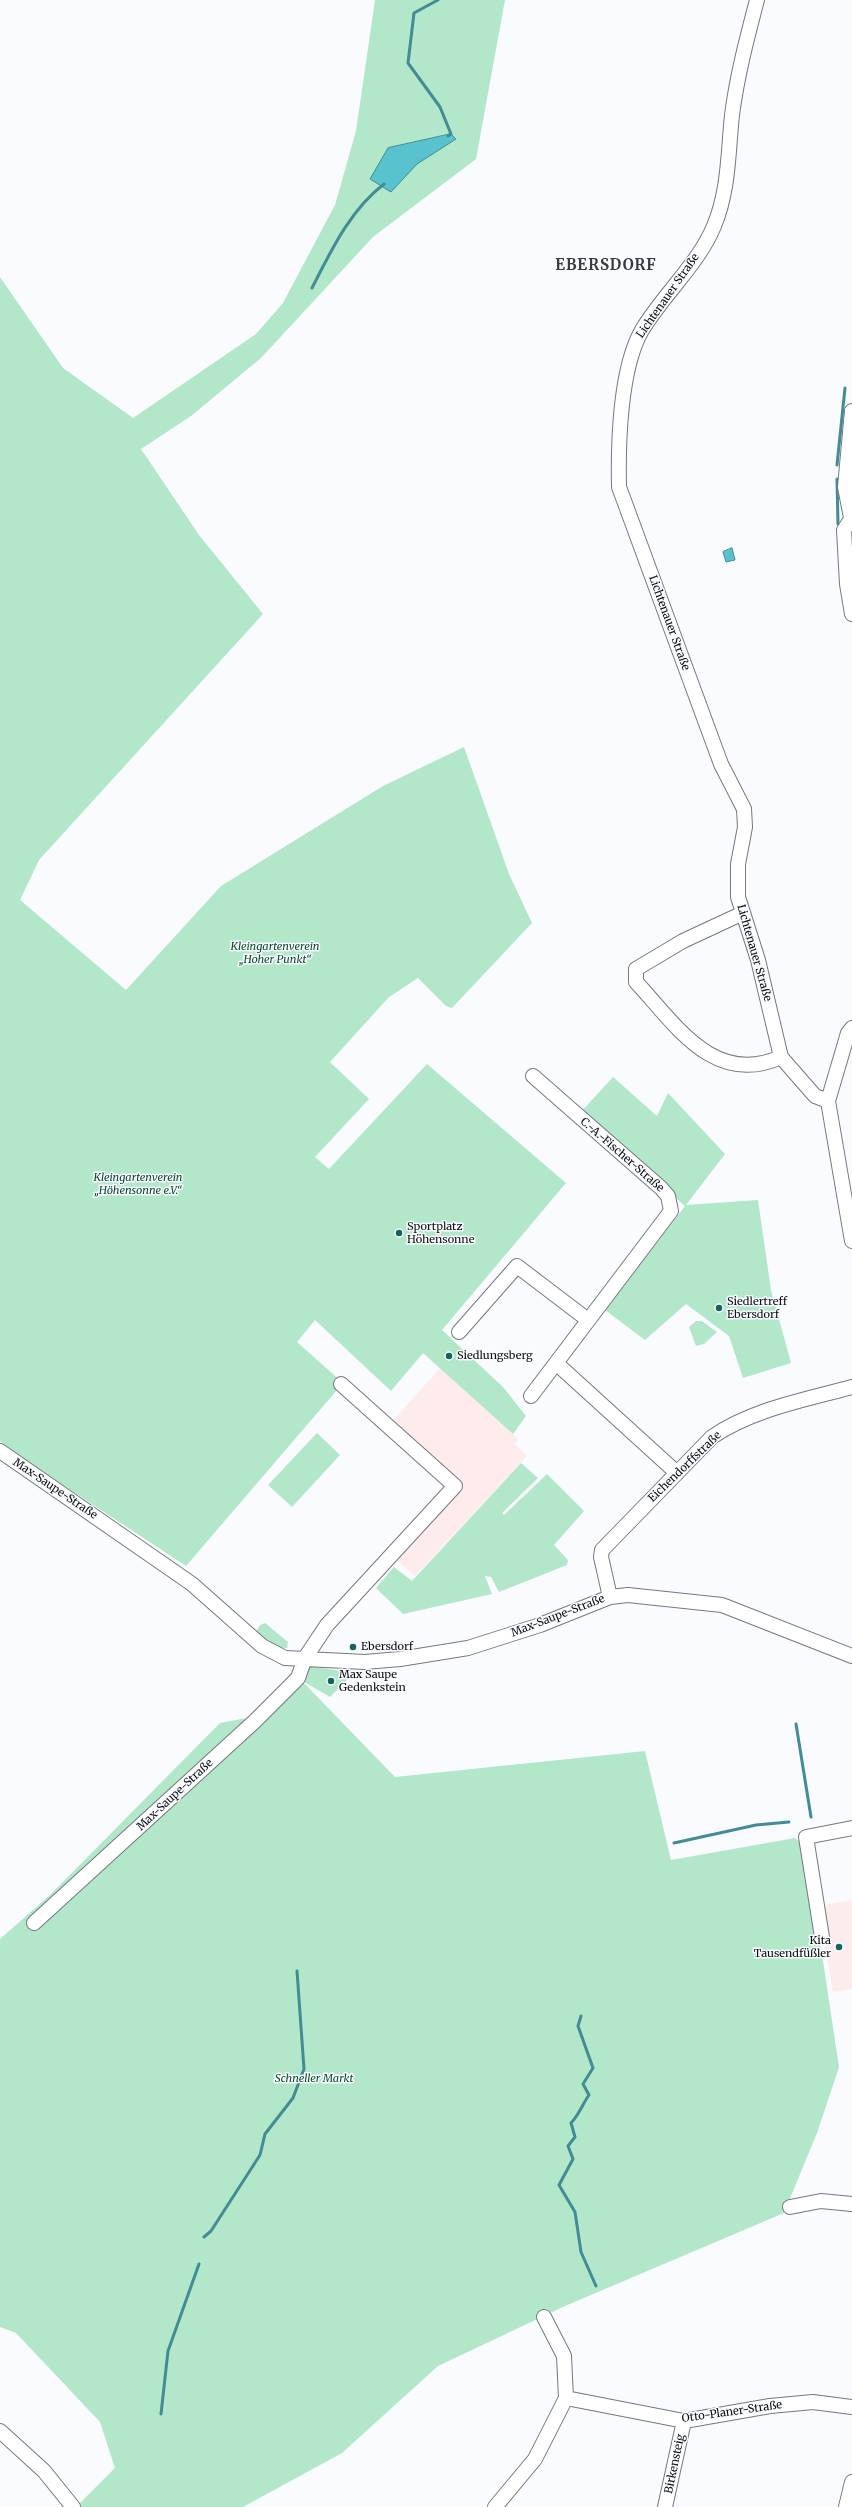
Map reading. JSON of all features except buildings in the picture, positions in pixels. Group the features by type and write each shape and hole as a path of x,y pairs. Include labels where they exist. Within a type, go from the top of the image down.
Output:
{"street":[{"name":"Lichtenauer Straße","path":"757,0 739,69 726,187 714,226 699,251 642,330 631,353 619,450 619,487 721,764 744,809 745,826 738,864 738,897 741,914 758,960 781,1056 815,1096 828,1101"},
{"path":"852,411 845,487 852,521 844,530 847,584 852,614"},
{"path":"741,914 683,941 636,969 636,982 692,1042 706,1054 723,1062 738,1064 766,1064 781,1056"},
{"path":"850,1031 828,1101 852,1241"},
{"name":"C.-A.-Fischer-Straße","path":"531,1396 671,1211 668,1196 532,1076"},
{"path":"459,1332 517,1266 588,1320"},
{"path":"556,1363 677,1473"},
{"name":"Max-Saupe-Straße","path":"34,1923 255,1721 298,1678 305,1658 327,1625 455,1486 341,1384"},
{"name":"Eichendorffstraße","path":"610,1597 600,1557 602,1550 712,1437 732,1423 760,1413 852,1387"},
{"name":"Max-Saupe-Straße","path":"0,1451 192,1584 262,1646 285,1658 365,1662 400,1659 468,1648 540,1625 610,1597 628,1595 722,1605 852,1656"},
{"path":"822,1937 806,1837 852,1828"},
{"path":"790,2207 821,2202 852,2204"},
{"path":"495,2507 535,2459 566,2398 564,2356 544,2317"},
{"name":"Otto-Planer-Straße","path":"566,2398 684,2421 770,2406 813,2402 852,2407"},
{"name":"Birkensteig","path":"666,2507 684,2421"},
{"path":"0,2431 44,2471 73,2507"},
{"path":"846,2507 852,2482"}],"shaded area":[{"path":"440,1368 518,1439 515,1444 527,1456 415,1576 396,1560 463,1486 391,1423"},
{"name":"Kita Tausendfüßler","path":"852,1900 852,1989 833,1992 818,1906"}],"green space":[{"path":"375,0 505,0 476,159 373,237 261,358 191,416 141,449 199,535 263,614 39,860 20,900 126,990 221,886 383,786 464,747 509,874 532,923 452,1008 446,1006 418,978 389,997 330,1062 369,1099 315,1157 329,1169 427,1064 566,1183 442,1330 503,1387 526,1416 513,1434 423,1353 391,1391 315,1320 297,1342 343,1383 186,1566 16,1454 0,1441 0,277 63,368 133,418 256,334 283,303 335,205 356,131"},
{"path":"613,1077 657,1116 668,1093 725,1154 686,1205 758,1200 771,1290 791,1363 743,1378 729,1336 686,1304 645,1340 605,1310 685,1206 580,1113"},
{"path":"696,1321 702,1321 717,1332 704,1344 696,1346 689,1327"},
{"path":"317,1433 340,1455 292,1507 268,1485"},
{"path":"521,1463 538,1478 502,1513 504,1515 547,1474 584,1511 554,1545 568,1560 567,1565 499,1592 491,1577 485,1576 492,1594 403,1614 376,1588 394,1567 412,1581"},
{"path":"265,1623 288,1642 287,1648 272,1647 256,1632 260,1625"},
{"name":"Schneller Markt","path":"309,1666 354,1673 330,1697 301,1680 395,1777 645,1751 671,1860 795,1838 800,1842 823,1961 839,2067 817,2133 784,2213 565,2306 438,2366 342,2453 243,2507 76,2507 115,2468 100,2422 16,2333 0,2327 0,1939 50,1895 220,1723 258,1716"}],"water":[{"path":"451,134 456,139 417,164 391,192 370,179 388,148"},
{"path":"732,548 735,560 726,562 723,552"}],"waterway":[{"path":"438,0 414,13 408,63 440,107 451,134 448,136"},
{"path":"312,288 342,232 361,206 384,184"},
{"path":"837,465 845,388"},
{"path":"837,479 838,524"},
{"path":"796,1724 811,1817"},
{"path":"674,1843 756,1825 789,1822"},
{"path":"204,2237 211,2231 260,2155 265,2134 293,2098 304,2069 297,1971"},
{"path":"581,2016 578,2026 593,2068 583,2084 589,2095 571,2123 575,2137 568,2146 573,2159 559,2185 575,2212 581,2252 596,2286"},
{"path":"161,2414 168,2351 199,2264"}],"place":[{"name":"Sportplatz Höhensonne","path":"399,1233"},
{"name":"Siedlertreff Ebersdorf","path":"719,1308"},
{"name":"Siedlungsberg","path":"449,1356"},
{"name":"Ebersdorf","path":"353,1647"},
{"name":"Max Saupe Gedenkstein","path":"331,1681"},
{"name":"Kita Tausendfüßler","path":"839,1947"}],"district":[{"name":"EBERSDORF","path":"606,266"}],"park label":[{"name":"Kleingartenverein „Hoher Punkt“","path":"275,953"},
{"name":"Kleingartenverein „Höhensonne e.V.“","path":"138,1184"}]}
